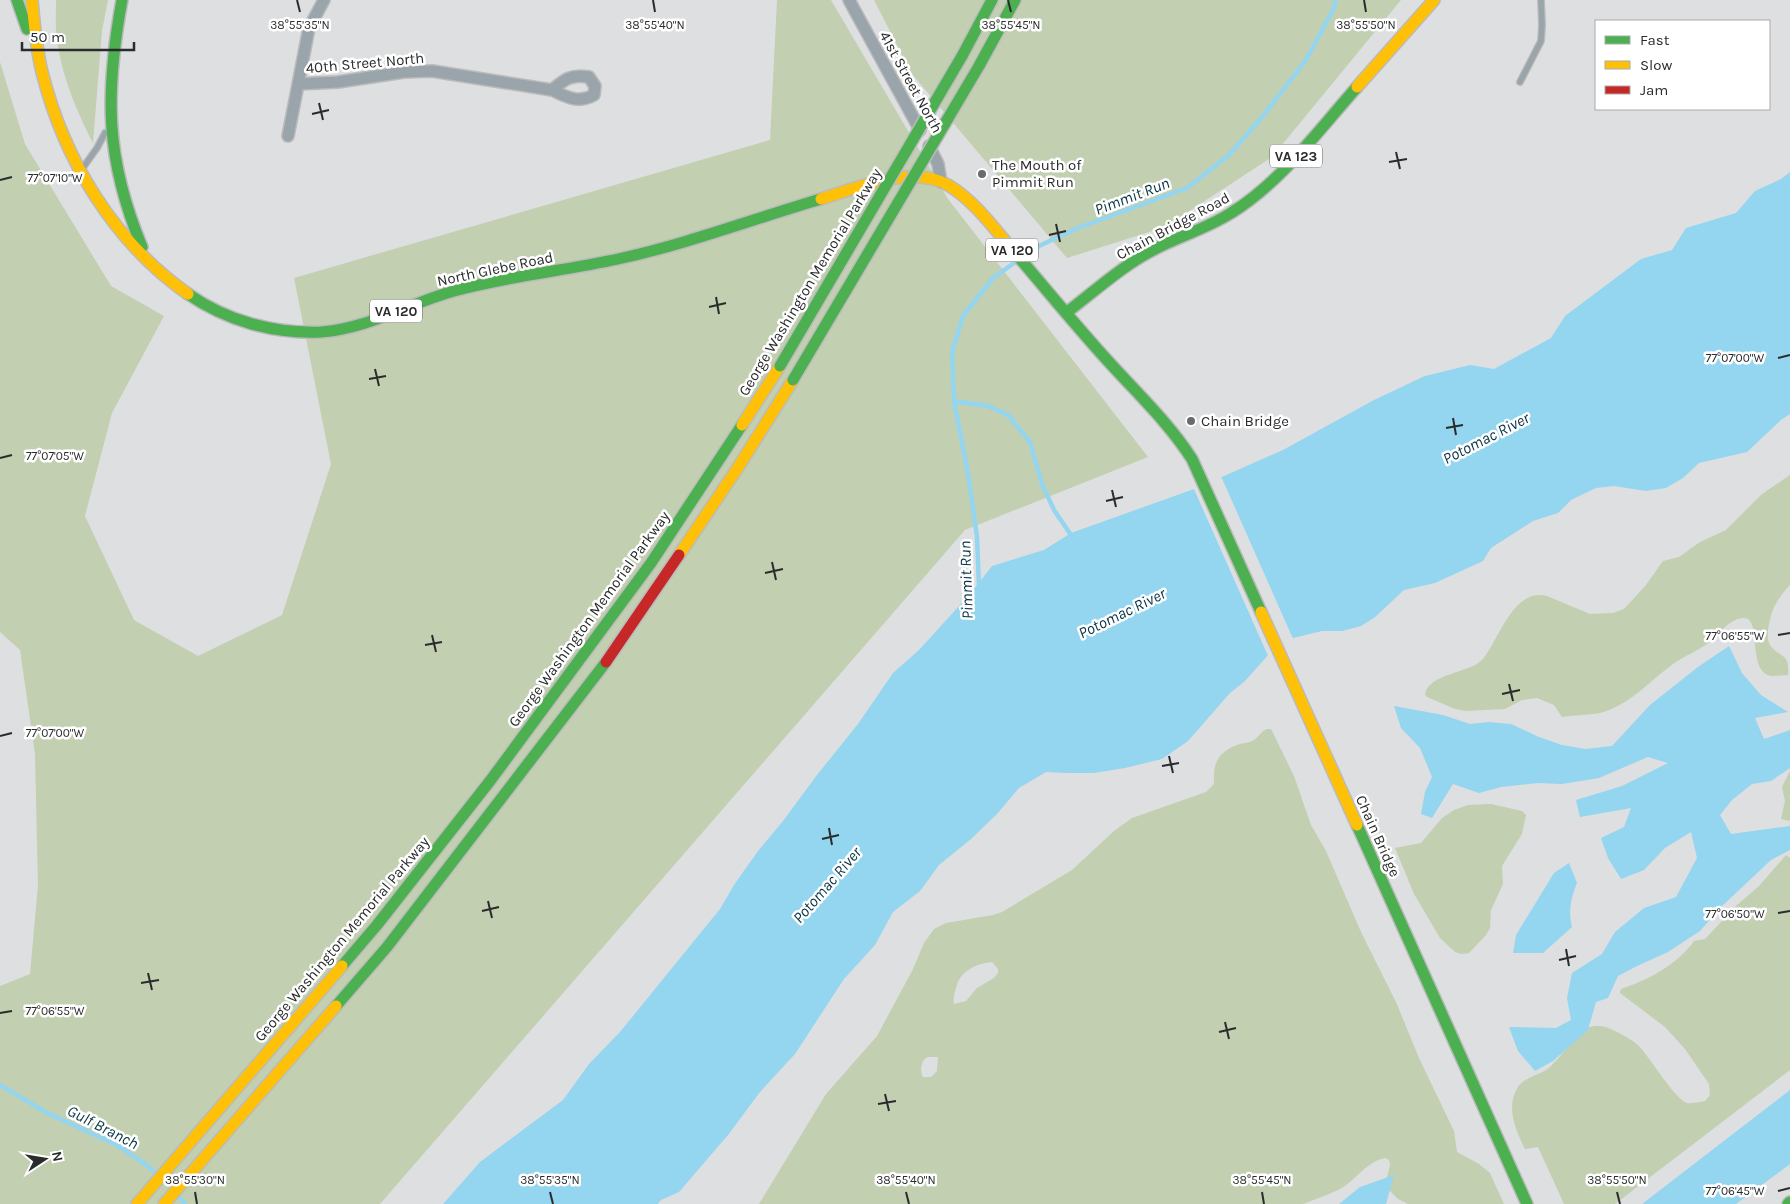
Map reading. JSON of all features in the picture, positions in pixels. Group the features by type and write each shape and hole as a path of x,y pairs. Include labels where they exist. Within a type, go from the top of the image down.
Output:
{"main road":[{"path":"17,0 41,70"},
{"name":"North Glebe Road","path":"32,0 41,70 57,123 79,172 109,216 146,258 182,290 222,314 264,326 301,332 323,332 356,327 430,298 479,285 587,266 648,252 880,182 896,178 916,177 941,182 956,191 974,207 1066,313"},
{"path":"122,0 115,50 110,116 117,172 131,219 146,258"},
{"name":"George Washington Memorial Parkway","path":"137,1204 377,925 490,781 651,563 780,366 962,56 992,0"},
{"path":"164,1204 387,947 612,654 737,469 793,380 979,66 1015,0"},
{"name":"Chain Bridge Road","path":"1066,313 1134,262 1155,249 1230,214 1261,191 1294,158 1434,0"},
{"name":"Chain Bridge","path":"1066,313 1117,372 1167,424 1186,449 1203,479 1526,1204"}],"street":[{"name":"40th Street North","path":"324,0 309,28 298,84 338,82 404,72 432,71 552,90"},
{"name":"41st Street North","path":"849,0 936,160 940,170 941,182"},
{"path":"288,136 298,84"}],"lane":[{"path":"1520,82 1541,41 1541,0"},
{"path":"79,172 100,143 110,116"}],"green space":[{"path":"56,0 108,0 102,31 93,143 81,119 62,66 56,34"},
{"path":"777,0 831,0 948,199 1148,457 965,530 380,1204 0,1204 0,986 30,974 38,885 35,754 20,650 0,632 0,62 25,144 111,286 164,316 112,413 85,516 134,620 198,656 282,615 331,464 294,278 770,140"},
{"path":"874,0 1401,0 1272,157 1165,227 1067,258 912,74"},
{"path":"1790,475 1790,585 1775,606 1768,630 1770,645 1786,659 1788,675 1772,676 1764,672 1759,665 1756,655 1752,625 1748,619 1742,618 1733,621 1708,643 1676,662 1631,698 1600,713 1562,717 1554,705 1537,698 1522,700 1505,709 1466,711 1455,709 1427,697 1425,694 1428,687 1442,677 1477,664 1483,659 1516,607 1525,599 1535,595 1547,596 1590,614 1613,613 1624,609 1646,585 1663,561 1679,557 1700,542 1726,530 1762,494"},
{"path":"1271,729 1294,776 1311,825 1326,851 1361,932 1396,1002 1419,1058 1454,1131 1457,1152 1479,1164 1490,1173 1504,1204 1408,1204 1398,1199 1385,1186 1390,1165 1389,1160 1385,1158 1372,1163 1340,1189 1303,1204 759,1204 826,1094 877,1036 913,969 924,943 934,929 946,923 1002,912 1072,870 1114,831 1132,818 1206,792 1214,784 1214,770 1221,755 1230,748 1252,741 1265,730","holes":["992,962 998,969 998,973 994,978 977,988 966,1001 954,1004 954,994 961,977 969,969","928,1057 938,1057 937,1071 931,1077 923,1077 921,1072 923,1061"]},
{"path":"1790,771 1789,821 1781,819 1785,801 1782,787"},
{"path":"1491,804 1522,811 1526,815 1522,834 1502,866 1503,884 1491,910 1490,928 1469,953 1462,954 1455,952 1440,938 1414,894 1395,848 1421,843 1442,818 1454,810 1468,805"},
{"path":"1786,855 1790,858 1790,1070 1615,1204 1564,1204 1538,1147 1525,1149 1518,1135 1513,1119 1512,1103 1518,1087 1525,1080 1548,1068 1586,1029 1600,1026 1612,1029 1637,1044 1682,1100 1687,1103 1705,1101 1710,1095 1709,1084 1685,1049 1665,1027 1620,993 1621,989 1661,971 1687,950 1694,941 1705,939 1737,905 1759,886"}],"water":[{"name":"Potomac River","path":"1790,172 1790,414 1747,452 1699,463 1683,478 1666,488 1646,491 1614,486 1596,488 1571,500 1558,513 1533,521 1491,548 1483,561 1435,583 1404,590 1374,618 1361,626 1342,631 1322,631 1289,639 1277,645 1245,681 1230,693 1188,741 1162,759 1094,773 1046,772 1019,788 997,814 971,839 939,865 920,891 893,912 875,945 844,979 795,1054 760,1092 728,1135 679,1192 661,1200 658,1204 443,1204 480,1162 563,1100 589,1064 620,1032 720,909 758,851 858,724 893,673 919,650 970,594 992,566 1044,550 1071,533 1197,488 1283,450 1374,400 1425,376 1470,365 1494,369 1551,338 1565,316 1641,259 1672,250 1686,228 1736,213 1755,191 1781,179"},
{"path":"1729,646 1742,673 1761,695 1788,712 1755,718 1764,739 1790,730 1790,768 1771,781 1752,784 1732,800 1720,815 1731,834 1790,826 1790,850 1771,860 1721,907 1700,931 1668,952 1618,976 1608,998 1596,1002 1588,1030 1553,1061 1535,1071 1518,1051 1509,1027 1556,1028 1571,1020 1567,998 1572,973 1602,954 1615,932 1644,908 1676,897 1697,858 1691,832 1665,848 1644,870 1621,879 1608,858 1601,838 1624,827 1631,808 1580,817 1576,800 1622,786 1668,763 1648,757 1599,778 1562,784 1538,783 1501,787 1479,793 1453,784 1432,818 1421,814 1425,792 1432,777 1420,748 1401,728 1394,706 1443,715 1470,724 1489,722 1511,724 1562,745 1585,749 1612,746 1650,705 1698,667"},
{"path":"1569,863 1577,883 1571,905 1572,927 1543,953 1513,953 1516,935 1554,873"},
{"path":"1790,1090 1790,1164 1736,1204 1642,1204"},
{"path":"1394,1175 1386,1204 1339,1204 1360,1187"}],"pier":[{"path":"1220,474 1294,641 1278,647 1269,658 1193,487"}],"waterway":[{"name":"Pimmit Run","path":"1023,256 1039,246 1075,229 1187,188 1229,155 1263,116 1306,60 1334,8 1335,0"},
{"name":"Pimmit Run","path":"979,587 977,537 969,479 954,401 952,352 963,316 993,278 1017,261"},
{"name":"Pimmit Run","path":"954,401 988,406 1008,415 1030,442 1042,484 1054,510 1073,538"},
{"name":"Gulf Branch","path":"0,1085 49,1114 115,1144 147,1165 155,1173"},
{"name":"Gulf Branch","path":"178,1196 185,1204"}],"traffic: fast":[{"path":"17,0 27,29"},
{"path":"122,0 113,65 112,125 121,184 142,247"},
{"path":"962,56 992,0"},
{"path":"979,66 1015,0"},
{"path":"780,366 962,56"},
{"path":"793,380 979,66"},
{"path":"1066,313 1120,270 1143,255 1213,223 1249,200 1283,171 1357,87"},
{"path":"188,294 219,312 251,324 286,331 321,332 338,330 372,321 454,291 495,281 644,253 821,199"},
{"path":"1016,254 1096,348 1163,420 1183,445 1192,459 1261,612"},
{"path":"342,966 377,925 490,781 651,563 742,425"},
{"path":"336,1006 387,947 606,662"},
{"path":"1357,825 1527,1204"}],"traffic: slow":[{"path":"32,0 42,72 52,105 78,167 115,224 137,250 161,273 188,294"},
{"path":"1357,87 1434,0"},
{"path":"821,199 884,180 901,177 934,179 948,185 967,199 1016,254"},
{"path":"742,425 780,366"},
{"path":"679,555 737,469 793,380"},
{"path":"1261,612 1357,825"},
{"path":"137,1204 342,966"},
{"path":"164,1204 336,1006"}],"traffic: jam":[{"path":"606,662 679,555"}],"place":[{"name":"The Mouth of Pimmit Run","path":"982,174"},
{"name":"Chain Bridge","path":"1191,421"}]}
